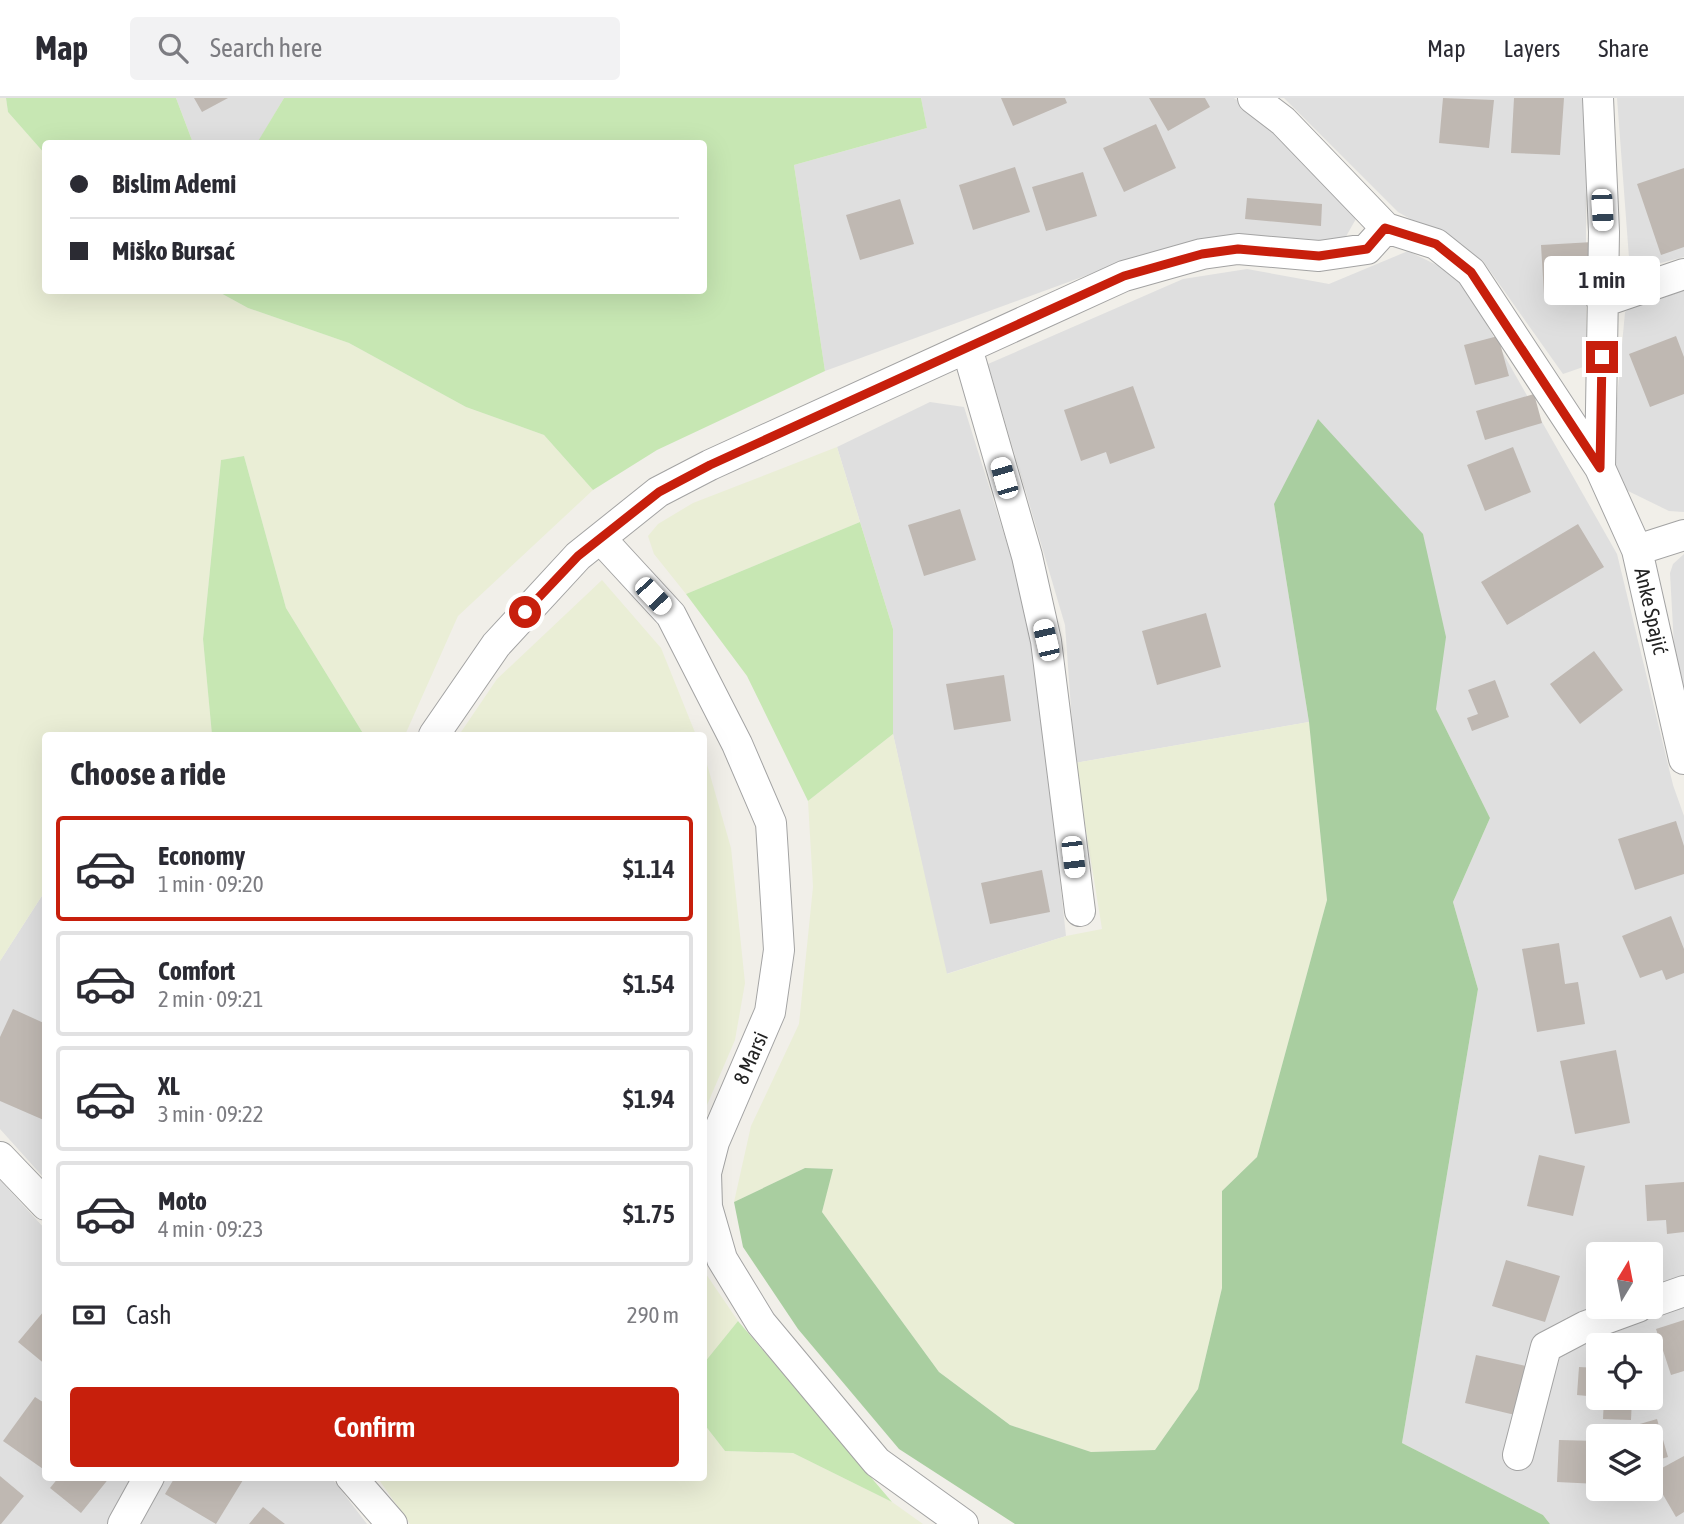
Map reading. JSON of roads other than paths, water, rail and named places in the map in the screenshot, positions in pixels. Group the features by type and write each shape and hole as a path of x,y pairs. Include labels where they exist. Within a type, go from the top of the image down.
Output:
{"street":[{"path":"436,732 496,645 539,595 578,556 659,492 679,481 1124,276 1202,254 1238,249 1319,256 1367,249 1385,228 1283,121 1253,98"},
{"path":"1598,98 1604,232 1600,468"},
{"name":"Anke Spajić","path":"1385,228 1436,244 1471,272 1600,468 1637,550 1684,760"},
{"path":"1602,302 1684,274"},
{"path":"967,348 1027,556 1046,640 1080,911"},
{"path":"1637,550 1684,535"},
{"name":"8 Marsi","path":"601,539 671,615 737,744 771,823 779,950 770,1012 714,1142 707,1169"},
{"path":"0,1157 42,1201"},
{"name":"8 Marsi","path":"707,1207 722,1259 761,1323 877,1462 963,1524"},
{"path":"1663,1298 1684,1291"},
{"path":"1518,1455 1546,1347 1602,1320"},
{"path":"123,1524 147,1481"},
{"path":"354,1481 392,1524"}]}
